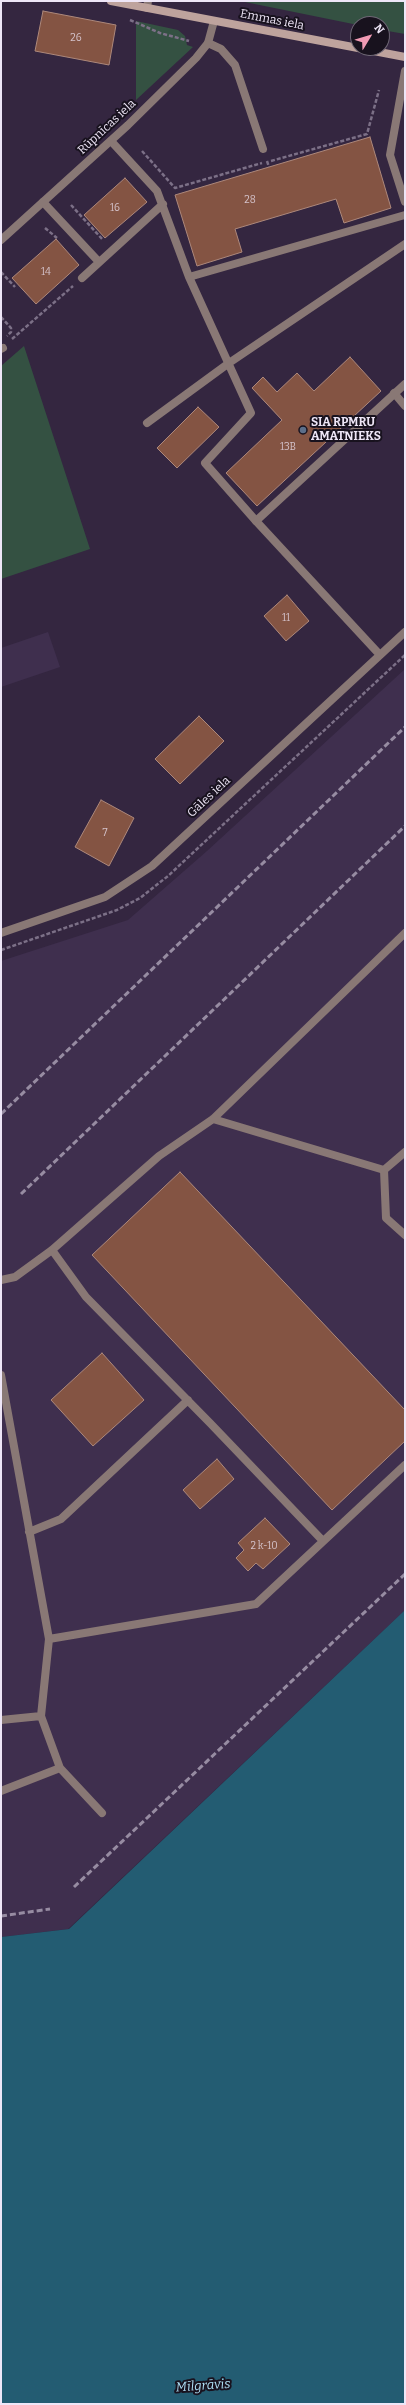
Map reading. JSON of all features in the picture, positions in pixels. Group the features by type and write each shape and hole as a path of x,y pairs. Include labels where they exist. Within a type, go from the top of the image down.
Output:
{"main road":[{"name":"Emmas iela","path":"111,1 148,4 214,21 350,46"},
{"name":"Emmas iela","path":"390,54 405,57"}],"street":[{"name":"Rūpnīcas iela","path":"1,240 111,141 196,58 208,43 214,21"},
{"path":"208,43 221,49 235,65 263,149"},
{"path":"405,71 390,155 405,202"},
{"path":"111,141 157,191 189,277 251,414 205,464 380,655"},
{"path":"43,202 99,262"},
{"path":"82,278 163,204"},
{"path":"189,277 405,215"},
{"path":"147,423 228,363 405,244"},
{"path":"256,521 405,384"},
{"path":"394,394 405,406"},
{"name":"Gāles iela","path":"1,933 105,897 152,866 405,632"},
{"path":"1,1280 15,1277 52,1250 159,1156 213,1119 405,933"},
{"path":"213,1119 384,1170"},
{"path":"384,1170 405,1152"},
{"path":"384,1170 386,1218 405,1235"},
{"path":"52,1250 86,1297 188,1400 323,1541"},
{"path":"1,1375 49,1639 41,1716 60,1768 102,1813"},
{"path":"29,1532 62,1519 188,1400"},
{"path":"49,1639 256,1604 405,1466"},
{"path":"1,1720 41,1716"},
{"path":"1,1791 60,1768"}],"path":[{"path":"125,17 160,33 189,41"},
{"path":"71,205 113,250"},
{"path":"45,228 62,244"},
{"path":"1,272 15,287"},
{"path":"2,349 82,278"},
{"path":"1,317 11,328 11,332 6,337"}],"shaded area":[{"path":"48,632 60,667 1,687 1,648"},
{"path":"405,669 405,1610 68,1929 1,1937 1,961 128,920 207,851"}],"green space":[{"path":"240,1 405,1 405,34 390,31 390,16 350,16 350,23"},
{"path":"136,21 178,30 185,36 187,45 193,47 136,100"},
{"path":"24,346 90,549 1,579 1,366"}],"water":[{"name":"Mīlgrāvis","path":"405,1610 405,2404 1,2404 1,1937 69,1929"}],"building":[{"path":"43,11 116,25 109,65 35,51"},
{"path":"370,137 391,208 344,223 336,199 235,229 242,252 197,266 175,195"},
{"path":"125,178 147,202 105,238 84,215"},
{"path":"56,239 79,265 36,304 12,278"},
{"path":"350,357 381,391 257,506 226,473 282,420 252,388 263,377 277,392 297,373 314,391"},
{"path":"198,407 219,427 177,468 157,448"},
{"path":"287,595 309,621 286,641 264,616"},
{"path":"199,716 224,741 180,784 155,759"},
{"path":"101,800 134,818 109,866 75,847"},
{"path":"180,1172 405,1410 405,1441 332,1510 92,1255"},
{"path":"102,1353 144,1400 93,1446 51,1400"},
{"path":"217,1459 234,1479 200,1509 183,1490"},
{"path":"265,1518 290,1544 263,1569 256,1563 248,1571 236,1558 244,1550 238,1543"}],"railway":[{"path":"1,1114 405,727"},
{"path":"21,1194 405,826"},
{"path":"74,1887 405,1574"},
{"path":"1,1916 50,1909"}],"place":[{"name":"SIA RPMRU AMATNIEKS","path":"303,430"}]}
